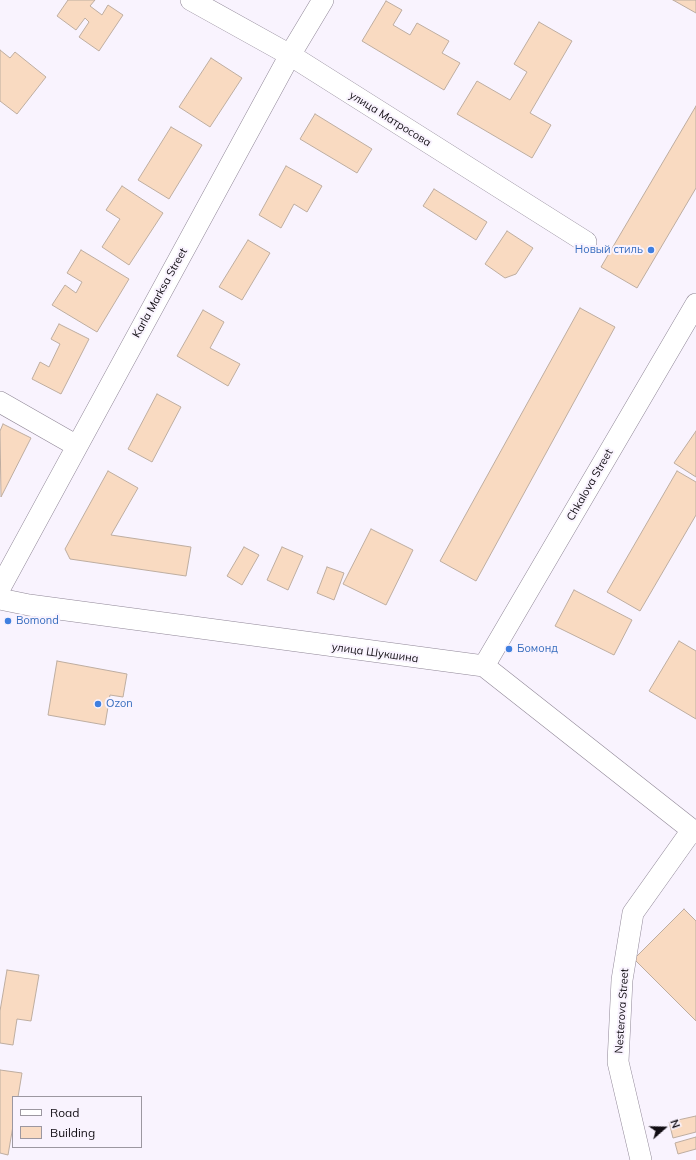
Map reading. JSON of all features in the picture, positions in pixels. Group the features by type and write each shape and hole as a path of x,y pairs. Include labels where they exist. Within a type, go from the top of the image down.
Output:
{"street":[{"name":"улица Матросова","path":"191,0 290,55 586,242"},
{"name":"Karla Marksa Street","path":"0,588 290,55 323,0"},
{"name":"Chkalova Street","path":"484,666 696,304"},
{"path":"0,402 77,446"},
{"name":"улица Шукшина","path":"0,599 44,608 484,666"},
{"path":"484,666 694,832"},
{"name":"Nesterova Street","path":"641,1160 618,1062 622,980 633,913 694,832"}],"building":[{"path":"68,0 95,0 90,6 102,15 108,5 123,15 99,51 79,37 89,22 85,18 76,30 57,16"},
{"path":"673,0 696,0 696,13"},
{"path":"386,1 402,10 393,25 410,35 417,23 449,41 442,53 460,63 444,90 362,41"},
{"path":"539,22 572,41 530,113 551,125 532,158 457,114 477,81 510,100 527,72 514,64"},
{"path":"0,50 10,58 15,52 46,77 17,114 0,101"},
{"path":"211,58 242,78 210,127 179,107"},
{"path":"696,106 696,188 637,288 601,267"},
{"path":"315,114 372,149 357,173 300,139"},
{"path":"171,127 202,145 169,199 138,180"},
{"path":"286,166 322,186 307,212 294,204 281,228 259,215"},
{"path":"122,186 163,213 129,265 102,247 120,219 106,210"},
{"path":"434,189 487,222 476,240 423,206"},
{"path":"507,231 533,248 516,274 505,278 485,264"},
{"path":"248,240 270,253 242,300 219,287"},
{"path":"81,250 129,279 97,332 52,305 65,285 76,293 82,282 67,273"},
{"path":"580,308 615,327 476,581 440,561"},
{"path":"203,310 224,322 210,348 240,364 228,386 177,356"},
{"path":"59,324 89,339 61,394 32,379 40,362 49,367 60,344 51,339"},
{"path":"157,394 181,407 152,462 128,449"},
{"path":"3,424 31,438 1,497 0,431"},
{"path":"696,431 696,477 674,463"},
{"path":"108,471 138,488 111,535 191,547 186,576 70,559 65,549"},
{"path":"677,471 696,482 696,515 640,611 607,592"},
{"path":"371,529 413,550 386,605 343,584"},
{"path":"244,547 259,555 242,585 227,576"},
{"path":"282,547 303,556 288,590 267,580"},
{"path":"327,567 344,573 334,600 317,593"},
{"path":"574,590 632,620 614,655 555,626"},
{"path":"679,641 696,651 696,719 649,691"},
{"path":"57,661 127,674 123,697 110,695 105,725 48,715"},
{"path":"684,909 696,921 696,1021 634,959"},
{"path":"7,970 39,975 31,1021 17,1019 13,1045 0,1043 0,1011"},
{"path":"0,1070 22,1073 18,1096 12,1096 12,1132 8,1155 0,1153"},
{"path":"696,1116 696,1132 673,1138 669,1122"},
{"path":"696,1137 696,1149 678,1154 675,1143"}],"place":[{"name":"Новый стиль","path":"651,250"},
{"name":"Bomond","path":"8,621"},
{"name":"Бомонд","path":"509,649"},
{"name":"Ozon","path":"98,704"}]}
